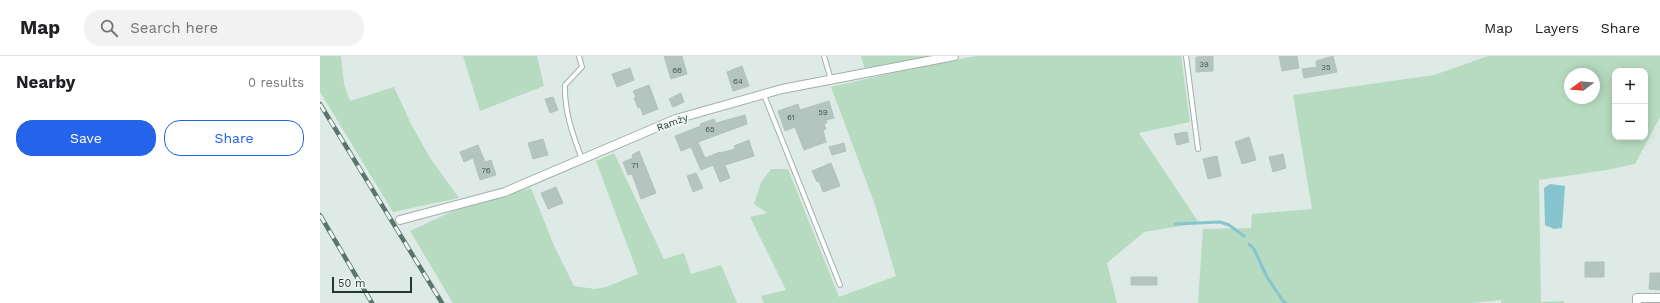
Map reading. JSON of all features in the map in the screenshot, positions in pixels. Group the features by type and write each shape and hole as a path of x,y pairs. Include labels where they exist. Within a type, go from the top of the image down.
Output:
{"street":[{"name":"Ramży","path":"400,220 505,192 676,119 764,95 831,80 954,56"},
{"path":"1637,303 1637,298 1660,298"}],"lane":[{"path":"580,56 582,67 565,85 564,95 574,140 582,159"},
{"path":"824,56 831,80"},
{"path":"1186,56 1198,149"},
{"path":"764,95 840,285"}],"green space":[{"path":"320,56 341,56 344,84 350,101 394,87 412,126 430,158 459,198 393,212 320,92"},
{"path":"463,56 537,56 544,86 480,111"},
{"path":"861,56 926,56 927,57 865,70"},
{"path":"976,56 1181,56 1190,122 1139,133 1199,223 1144,232 1107,263 1117,303 764,303 761,296 786,290 750,217 767,213 754,204 761,182 771,169 788,169 839,297 896,276 875,205 831,87 923,66"},
{"path":"1488,56 1660,56 1660,117 1648,140 1648,68 1612,68 1612,140 1648,140 1635,164 1607,170 1539,180 1541,302 1564,301 1564,303 1501,303 1501,300 1472,303 1198,303 1203,229 1251,228 1252,214 1312,209 1293,95 1434,75"},
{"path":"614,153 664,259 684,253 691,274 721,265 737,303 453,303 410,231 453,211 531,188 555,248 574,286 595,289 606,287 638,274 596,161"}],"water":[{"path":"1550,184 1565,186 1562,228 1554,229 1545,225 1544,188"}],"building":[{"path":"664,56 682,56 687,74 671,79"},
{"path":"1213,56 1213,71 1196,72 1196,57"},
{"path":"1279,56 1297,56 1299,68 1282,71"},
{"path":"1333,56 1337,72 1304,78 1302,69 1317,67 1316,61"},
{"path":"742,66 749,86 733,91 727,72"},
{"path":"630,68 634,80 617,87 612,74"},
{"path":"649,85 658,109 643,115 640,107 638,108 633,91"},
{"path":"681,93 684,102 673,107 669,99"},
{"path":"553,97 558,110 550,113 545,99"},
{"path":"829,101 834,118 826,120 827,123 824,124 826,129 823,130 826,142 804,150 795,127 785,131 778,111 798,104 800,110"},
{"path":"745,115 747,124 698,142 705,158 720,152 735,149 734,146 749,140 754,156 725,165 730,178 720,182 713,165 701,170 691,147 681,151 675,136 701,126 700,124 714,119 716,123"},
{"path":"1187,132 1189,142 1177,145 1174,134"},
{"path":"1249,137 1256,160 1242,164 1235,142"},
{"path":"543,139 548,155 533,159 528,143"},
{"path":"844,143 846,151 832,155 829,147"},
{"path":"478,145 485,162 491,160 496,175 480,180 473,158 464,162 460,152"},
{"path":"639,151 656,193 641,199 632,174 628,175 623,162 633,158 632,155"},
{"path":"1283,154 1286,168 1273,172 1269,157"},
{"path":"1217,156 1221,176 1208,179 1203,159"},
{"path":"831,163 840,186 823,192 819,181 817,182 812,171"},
{"path":"696,173 703,188 693,192 687,176"},
{"path":"556,187 563,203 548,209 541,193"},
{"path":"1585,262 1604,262 1604,277 1585,277"},
{"path":"1650,273 1660,273 1660,290 1649,289"},
{"path":"1131,277 1157,277 1157,285 1131,285"}],"waterway":[{"path":"1175,224 1220,222 1229,225 1244,236"},
{"path":"1249,244 1254,249 1267,277 1283,301 1286,303"}],"railway":[{"path":"320,104 442,303"},
{"path":"320,215 372,303"}]}
